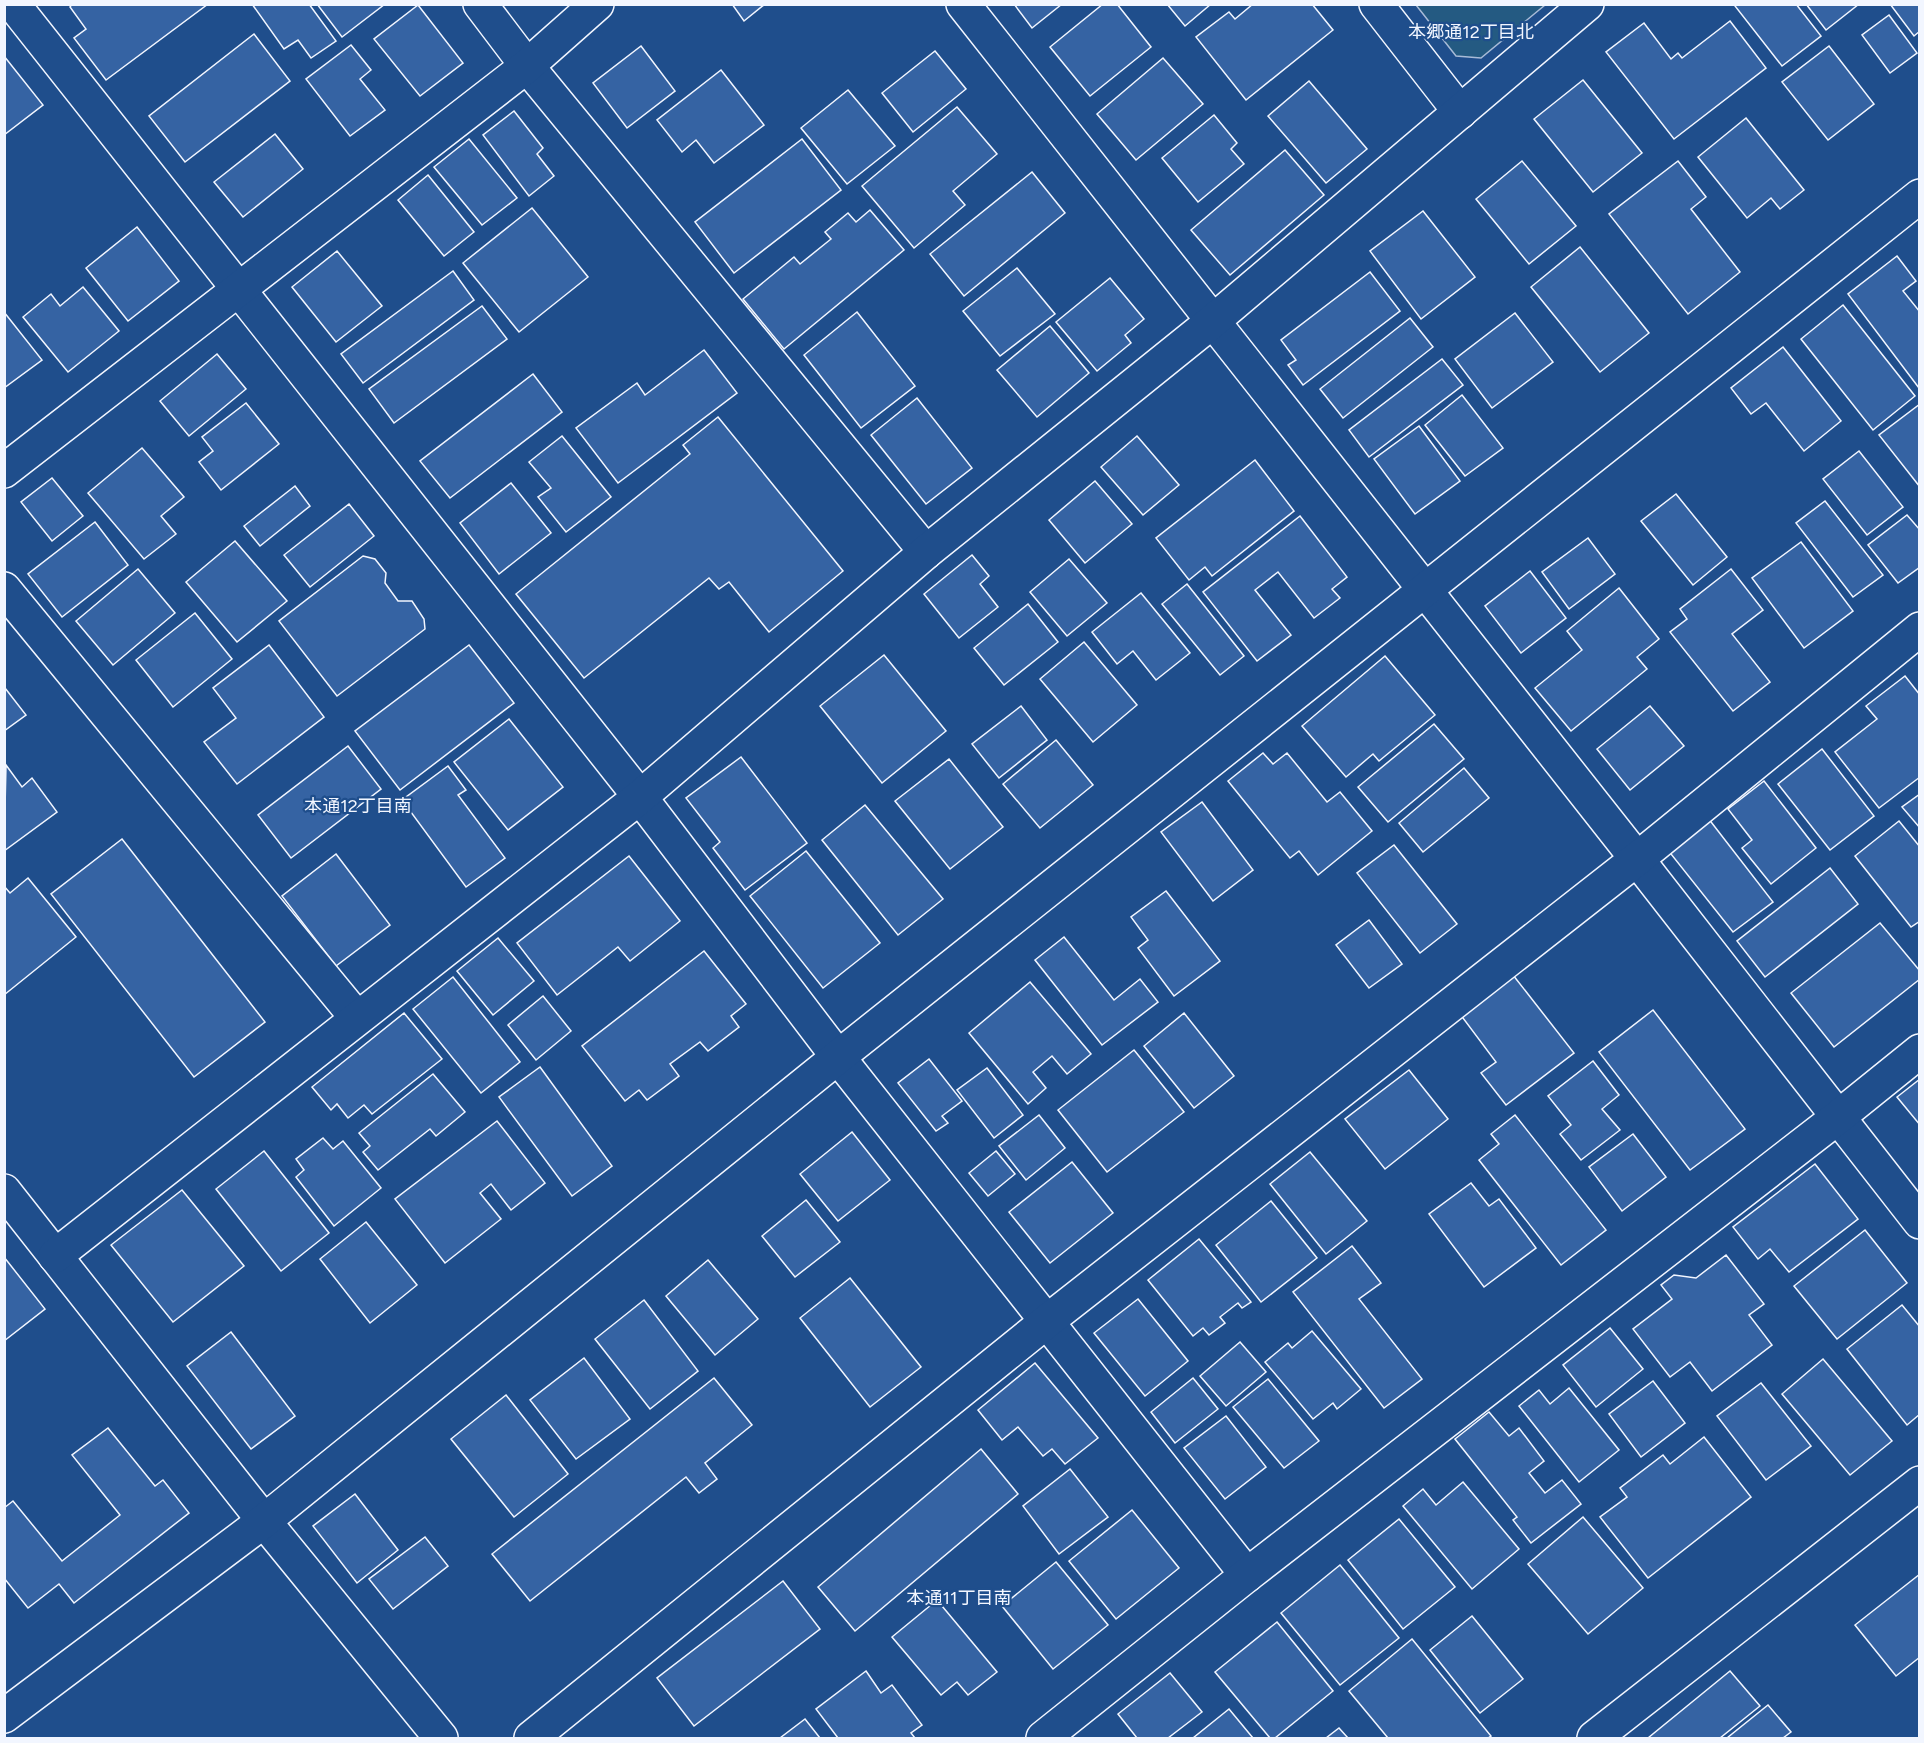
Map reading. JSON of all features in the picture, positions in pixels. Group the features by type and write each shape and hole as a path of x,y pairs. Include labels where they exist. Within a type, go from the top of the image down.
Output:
{"street":[{"path":"13,4 640,797 838,1057 1247,1575"},
{"path":"480,4 527,66 926,552"},
{"path":"4,471 527,66 597,4"},
{"path":"963,4 1920,1222"},
{"path":"1376,4 1460,111"},
{"path":"54,1256 640,797 926,552 1213,321 1587,4"},
{"path":"4,1716 264,1521 838,1057 1920,196"},
{"path":"4,589 357,1018"},
{"path":"531,1738 1046,1322 1637,859 1920,629"},
{"path":"1064,1732 1247,1575 1837,1118 1920,1051"},
{"path":"4,1191 264,1521 441,1738"},
{"path":"1611,1734 1920,1483"}],"shaded area":[{"path":"1416,5 1545,5 1481,58 1456,56"}],"building":[{"path":"72,4 208,4 106,80 74,38 86,29 70,7"},
{"path":"252,4 309,4 336,41 311,58 298,40 284,49"},
{"path":"317,4 385,4 342,37"},
{"path":"732,4 765,4 744,21"},
{"path":"1014,4 1062,4 1032,28"},
{"path":"1103,4 1117,4 1151,47 1090,96 1050,47"},
{"path":"1167,4 1211,4 1185,26"},
{"path":"1253,4 1312,4 1333,30 1246,100 1196,37 1229,12 1235,19"},
{"path":"1736,4 1796,4 1821,36 1782,66 1735,6"},
{"path":"1806,4 1859,4 1826,30"},
{"path":"1890,4 1920,4 1920,31 1914,36"},
{"path":"418,5 463,63 420,96 374,39"},
{"path":"1889,15 1917,53 1890,73 1862,35"},
{"path":"1730,21 1766,68 1674,139 1606,52 1644,23 1671,59 1678,53 1682,58"},
{"path":"254,34 290,81 185,162 149,116"},
{"path":"351,45 371,70 360,79 385,110 350,136 306,79"},
{"path":"641,46 675,91 627,128 593,83"},
{"path":"1829,46 1874,104 1828,140 1782,82"},
{"path":"935,51 966,89 913,132 882,93"},
{"path":"4,56 43,105 4,135"},
{"path":"1163,58 1203,104 1136,160 1097,114"},
{"path":"721,70 764,125 714,163 696,140 682,152 657,120"},
{"path":"1583,80 1642,153 1593,192 1534,119"},
{"path":"1309,81 1367,149 1326,183 1268,116"},
{"path":"848,90 895,146 847,184 801,128"},
{"path":"957,107 997,154 953,191 965,205 914,248 862,186"},
{"path":"514,111 543,148 537,154 554,176 529,196 483,135"},
{"path":"1214,115 1237,143 1231,149 1244,164 1198,202 1162,158"},
{"path":"1746,118 1804,190 1780,209 1771,198 1747,218 1698,157"},
{"path":"275,134 303,169 243,217 214,182"},
{"path":"469,139 517,198 482,225 434,167"},
{"path":"802,139 841,190 734,273 695,222"},
{"path":"1285,150 1324,195 1230,275 1191,230"},
{"path":"1522,161 1576,226 1529,264 1476,199"},
{"path":"1678,161 1706,197 1691,209 1740,272 1688,314 1609,214"},
{"path":"1032,172 1065,213 964,296 930,254"},
{"path":"428,175 474,232 444,256 398,200"},
{"path":"532,208 588,277 519,332 463,263"},
{"path":"870,210 904,250 784,349 743,299 794,257 800,264 831,239 825,232 848,213 856,222"},
{"path":"1423,211 1475,277 1421,319 1370,251"},
{"path":"137,227 179,281 128,321 86,268"},
{"path":"1580,247 1649,333 1600,372 1531,287"},
{"path":"337,251 382,306 336,342 292,287"},
{"path":"1897,256 1916,281 1903,291 1920,312 1919,388 1848,294"},
{"path":"1017,268 1055,314 1000,356 963,311"},
{"path":"453,271 474,300 363,383 341,354"},
{"path":"1370,272 1400,311 1303,385 1288,365 1296,360 1281,340"},
{"path":"1110,278 1144,319 1125,335 1131,343 1097,371 1056,322"},
{"path":"83,287 119,331 68,372 23,317 51,294 60,306"},
{"path":"1843,305 1915,396 1873,430 1801,339"},
{"path":"482,306 507,339 394,423 369,389"},
{"path":"4,312 42,360 4,388"},
{"path":"857,312 915,386 861,428 804,355"},
{"path":"1515,313 1553,362 1492,408 1455,359"},
{"path":"1410,318 1433,347 1343,418 1320,389"},
{"path":"1050,326 1089,373 1037,417 997,370"},
{"path":"1783,347 1841,421 1804,451 1766,403 1751,414 1731,388"},
{"path":"704,350 737,393 618,483 576,428 637,383 645,395"},
{"path":"217,354 246,389 189,436 160,401"},
{"path":"1442,359 1463,385 1369,457 1349,430"},
{"path":"533,374 562,412 450,498 420,461"},
{"path":"1462,395 1503,448 1465,476 1425,425"},
{"path":"917,398 972,468 926,504 871,435"},
{"path":"246,403 279,444 221,490 199,462 213,451 202,437"},
{"path":"1920,404 1920,487 1879,435"},
{"path":"718,417 843,571 769,632 729,582 719,589 709,578 584,678 516,594 690,454 683,445"},
{"path":"1419,426 1460,481 1415,514 1374,459"},
{"path":"562,436 611,497 566,532 538,497 551,488 529,462"},
{"path":"1137,436 1179,485 1143,515 1101,467"},
{"path":"142,448 184,497 161,516 176,534 144,559 88,493"},
{"path":"1859,451 1903,507 1867,535 1823,479"},
{"path":"1255,460 1294,511 1212,576 1205,567 1189,580 1156,538"},
{"path":"52,478 83,516 52,541 21,502"},
{"path":"1095,481 1132,524 1085,563 1049,520"},
{"path":"511,483 551,533 499,574 460,523"},
{"path":"295,486 310,506 260,546 244,526"},
{"path":"1676,494 1727,557 1693,585 1641,521"},
{"path":"1825,501 1883,575 1853,597 1796,523"},
{"path":"349,504 374,536 310,587 284,555"},
{"path":"1907,515 1920,530 1920,567 1898,583 1868,545"},
{"path":"1300,516 1347,577 1332,589 1340,598 1314,618 1278,572 1255,590 1291,635 1257,661 1203,592"},
{"path":"95,522 128,565 62,617 28,574"},
{"path":"1588,538 1615,574 1569,609 1542,572"},
{"path":"235,541 287,601 237,642 186,582"},
{"path":"1801,542 1853,611 1804,648 1752,578"},
{"path":"972,555 989,576 980,584 998,607 959,638 924,594"},
{"path":"363,556 375,559 386,573 385,583 398,601 412,601 424,619 425,629 337,696 279,621"},
{"path":"1069,559 1107,603 1067,636 1030,592"},
{"path":"138,569 175,613 113,665 76,621"},
{"path":"1731,569 1763,610 1732,634 1770,682 1733,711 1670,632 1687,619 1680,609"},
{"path":"1530,571 1566,618 1521,653 1485,606"},
{"path":"1187,584 1244,656 1220,675 1162,604"},
{"path":"1619,588 1659,639 1637,657 1647,669 1571,731 1535,688 1582,650 1567,631"},
{"path":"1141,593 1190,653 1156,680 1133,651 1117,664 1092,632"},
{"path":"1028,604 1058,642 1004,685 974,648"},
{"path":"195,613 232,659 173,707 136,660"},
{"path":"1084,642 1137,705 1093,742 1040,679"},
{"path":"269,645 324,717 237,784 204,742 236,718 213,688"},
{"path":"469,645 514,703 400,790 355,731"},
{"path":"884,655 946,731 882,783 820,706"},
{"path":"1385,656 1435,715 1379,761 1373,754 1346,777 1302,726"},
{"path":"1905,676 1920,695 1920,777 1879,808 1835,752 1877,719 1866,706"},
{"path":"4,689 26,715 4,731"},
{"path":"1021,706 1047,740 999,778 972,744"},
{"path":"1650,706 1684,746 1630,790 1597,749"},
{"path":"509,719 563,787 508,830 454,762"},
{"path":"1434,724 1464,759 1388,822 1358,787"},
{"path":"1056,740 1093,785 1040,828 1003,784"},
{"path":"348,746 381,789 291,858 258,815"},
{"path":"1822,749 1874,816 1830,850 1778,784"},
{"path":"1263,753 1273,764 1287,753 1327,802 1340,792 1372,831 1318,875 1299,851 1290,858 1228,781"},
{"path":"741,757 807,843 745,890 713,848 720,842 686,798"},
{"path":"949,759 1003,827 950,869 895,801"},
{"path":"6,765 22,787 32,778 57,812 4,851"},
{"path":"448,766 466,790 458,795 505,858 466,887 402,800"},
{"path":"1464,768 1489,798 1423,852 1399,823"},
{"path":"1764,781 1816,848 1771,884 1742,848 1752,840 1728,809"},
{"path":"1920,794 1920,828 1902,807"},
{"path":"1202,802 1253,870 1213,901 1161,832"},
{"path":"865,805 943,899 898,935 822,840"},
{"path":"1708,818 1773,902 1733,932 1667,849"},
{"path":"1899,821 1920,847 1920,921 1911,927 1855,856"},
{"path":"122,839 265,1022 194,1077 51,894"},
{"path":"1394,845 1457,924 1420,953 1357,873"},
{"path":"806,851 880,943 823,988 750,896"},
{"path":"336,854 390,925 336,966 282,896"},
{"path":"629,856 680,921 630,961 618,947 557,995 517,943"},
{"path":"1830,868 1858,904 1765,977 1737,941"},
{"path":"28,878 76,937 4,995 4,886 10,893"},
{"path":"1166,891 1220,961 1174,996 1138,948 1148,940 1131,917"},
{"path":"1369,920 1402,964 1369,988 1336,945"},
{"path":"1880,923 1920,971 1920,979 1834,1047 1791,993"},
{"path":"1064,937 1114,1000 1140,979 1158,1002 1102,1045 1035,960"},
{"path":"498,938 534,981 493,1015 457,971"},
{"path":"704,951 746,1004 731,1016 739,1027 708,1051 700,1042 670,1064 679,1076 647,1100 639,1090 625,1101 582,1046"},
{"path":"1513,975 1574,1053 1506,1105 1481,1073 1496,1062 1460,1014"},
{"path":"453,977 520,1062 481,1093 413,1009"},
{"path":"1030,982 1091,1054 1067,1074 1052,1056 1033,1072 1046,1088 1028,1104 969,1033"},
{"path":"543,996 571,1031 536,1060 508,1025"},
{"path":"1653,1010 1745,1129 1690,1170 1599,1052"},
{"path":"404,1013 442,1059 372,1114 364,1105 348,1118 337,1104 331,1110 312,1087"},
{"path":"1184,1013 1234,1076 1194,1108 1144,1046"},
{"path":"1134,1050 1184,1112 1107,1172 1058,1110"},
{"path":"929,1059 962,1101 942,1116 948,1123 936,1131 898,1083"},
{"path":"1593,1061 1619,1095 1602,1109 1620,1130 1581,1160 1560,1134 1571,1125 1548,1096"},
{"path":"540,1067 612,1166 572,1196 499,1097"},
{"path":"987,1068 1023,1115 994,1138 957,1090"},
{"path":"1409,1070 1448,1119 1385,1169 1345,1119"},
{"path":"433,1074 465,1112 436,1136 430,1129 378,1170 363,1152 370,1146 359,1133"},
{"path":"1920,1079 1920,1125 1897,1097"},
{"path":"1039,1115 1065,1148 1026,1180 999,1146"},
{"path":"1515,1115 1606,1230 1561,1265 1479,1160 1499,1144 1491,1134"},
{"path":"497,1121 545,1183 511,1210 491,1184 480,1193 501,1219 445,1263 395,1199"},
{"path":"852,1132 890,1180 838,1221 800,1174"},
{"path":"1633,1134 1666,1177 1622,1211 1589,1167"},
{"path":"323,1138 333,1149 343,1141 381,1188 334,1226 296,1177 304,1170 296,1159"},
{"path":"264,1151 329,1233 281,1271 216,1189"},
{"path":"996,1151 1015,1174 988,1196 969,1173"},
{"path":"1310,1152 1367,1221 1326,1254 1270,1184"},
{"path":"1072,1162 1113,1213 1050,1263 1009,1212"},
{"path":"1815,1164 1858,1219 1789,1272 1770,1249 1758,1259 1733,1227"},
{"path":"1471,1183 1489,1206 1499,1199 1536,1248 1484,1287 1429,1214"},
{"path":"182,1190 244,1266 173,1322 111,1245"},
{"path":"806,1200 840,1242 795,1277 762,1236"},
{"path":"1271,1201 1317,1258 1261,1302 1216,1245"},
{"path":"366,1222 417,1285 370,1323 320,1259"},
{"path":"1865,1230 1907,1283 1837,1339 1794,1286"},
{"path":"1199,1239 1251,1302 1242,1308 1238,1303 1220,1317 1225,1323 1209,1335 1203,1328 1193,1336 1148,1280"},
{"path":"1352,1246 1381,1283 1359,1299 1422,1379 1384,1408 1293,1292"},
{"path":"1726,1255 1764,1304 1749,1315 1772,1345 1712,1391 1690,1362 1670,1377 1633,1329 1672,1299 1661,1285 1674,1275 1696,1278"},
{"path":"4,1257 45,1309 4,1341"},
{"path":"708,1260 758,1319 715,1355 666,1296"},
{"path":"850,1278 921,1367 870,1407 800,1318"},
{"path":"1138,1299 1188,1361 1145,1396 1094,1333"},
{"path":"644,1300 698,1371 650,1409 595,1339"},
{"path":"1902,1305 1920,1327 1920,1414 1907,1425 1847,1349"},
{"path":"1610,1328 1643,1369 1596,1407 1563,1365"},
{"path":"1312,1331 1361,1389 1337,1409 1333,1403 1313,1419 1265,1362 1288,1343 1292,1348"},
{"path":"231,1332 295,1416 251,1449 187,1366"},
{"path":"1240,1342 1266,1372 1226,1406 1200,1376"},
{"path":"584,1358 630,1419 576,1459 530,1400"},
{"path":"1823,1359 1892,1441 1850,1475 1782,1394"},
{"path":"1035,1363 1098,1438 1065,1464 1052,1449 1043,1456 1018,1427 1002,1440 978,1410"},
{"path":"714,1378 752,1425 705,1463 717,1479 699,1493 686,1477 530,1601 492,1554"},
{"path":"1193,1378 1218,1409 1175,1443 1151,1412"},
{"path":"1268,1379 1319,1441 1284,1468 1233,1407"},
{"path":"1653,1381 1685,1423 1641,1457 1609,1414"},
{"path":"1761,1383 1811,1446 1766,1480 1717,1416"},
{"path":"1569,1388 1619,1450 1579,1482 1519,1406 1539,1390 1550,1404"},
{"path":"506,1395 568,1474 514,1517 451,1439"},
{"path":"1489,1412 1509,1436 1519,1428 1544,1461 1529,1473 1545,1493 1562,1480 1581,1504 1531,1543 1513,1520 1517,1517 1455,1439"},
{"path":"1226,1416 1266,1467 1225,1499 1184,1448"},
{"path":"108,1428 155,1486 163,1480 189,1513 74,1603 59,1584 28,1608 4,1578 4,1508 13,1501 62,1561 120,1515 72,1455"},
{"path":"1704,1437 1751,1497 1648,1578 1600,1517 1627,1497 1620,1488 1663,1455 1670,1464"},
{"path":"981,1449 1018,1494 855,1631 818,1587"},
{"path":"1070,1469 1108,1517 1059,1554 1023,1506"},
{"path":"1463,1482 1519,1549 1472,1589 1403,1506 1423,1489 1436,1505"},
{"path":"355,1494 398,1550 357,1583 313,1526"},
{"path":"1132,1510 1179,1568 1116,1619 1069,1561"},
{"path":"1583,1517 1643,1588 1588,1634 1528,1564"},
{"path":"1399,1519 1455,1587 1403,1629 1348,1560"},
{"path":"425,1537 448,1566 393,1609 369,1579"},
{"path":"1056,1562 1108,1625 1053,1669 1002,1606"},
{"path":"1340,1565 1399,1638 1340,1685 1281,1613"},
{"path":"1920,1574 1920,1657 1896,1676 1855,1625"},
{"path":"783,1581 820,1629 694,1726 657,1678"},
{"path":"937,1600 997,1672 968,1695 957,1682 941,1695 892,1637"},
{"path":"1472,1616 1523,1679 1480,1713 1430,1650"},
{"path":"1277,1622 1333,1691 1275,1738 1270,1738 1215,1672"},
{"path":"1412,1639 1491,1736 1488,1738 1388,1738 1349,1691"},
{"path":"866,1671 881,1693 892,1685 922,1725 911,1733 915,1738 838,1738 816,1709"},
{"path":"1730,1671 1760,1706 1720,1738 1648,1738"},
{"path":"1170,1673 1202,1712 1168,1738 1137,1738 1118,1714"},
{"path":"1768,1705 1791,1732 1783,1738 1727,1738"},
{"path":"1229,1709 1253,1738 1193,1738"},
{"path":"805,1719 820,1738 780,1738"},
{"path":"1339,1728 1348,1738 1326,1738"}],"district":[{"name":"本郷通12丁目北","path":"1471,32"},
{"name":"本通12丁目南","path":"358,806"},
{"name":"本通11丁目南","path":"959,1598"}]}
